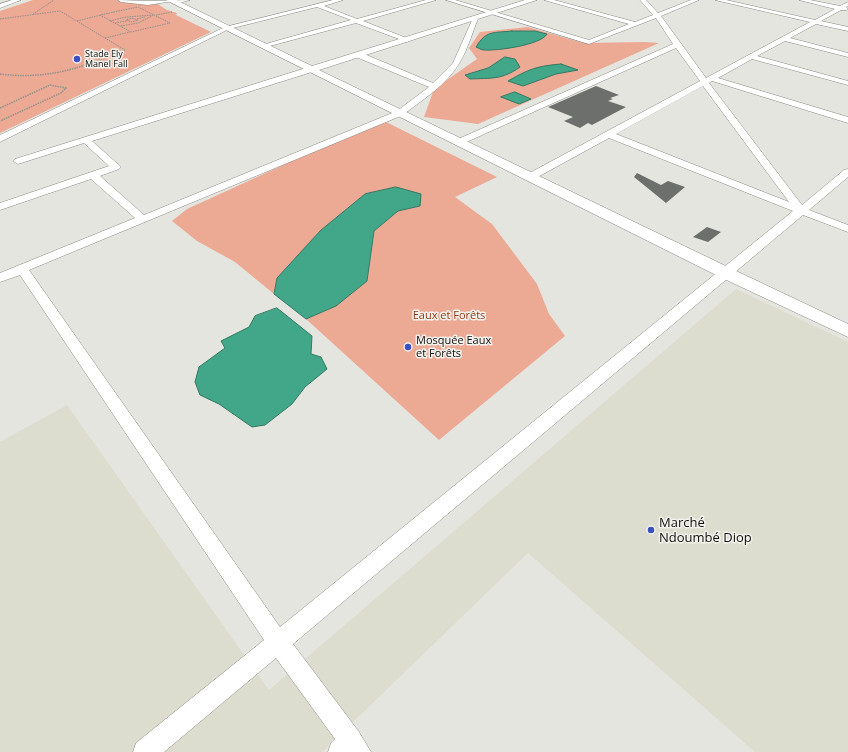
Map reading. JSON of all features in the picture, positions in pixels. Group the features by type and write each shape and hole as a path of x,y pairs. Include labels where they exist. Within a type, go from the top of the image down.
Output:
{"street":[{"path":"0,6 18,0"},
{"path":"121,0 148,3 176,3 726,273 848,331"},
{"path":"302,0 407,40"},
{"path":"0,139 227,28 340,0"},
{"path":"264,46 433,0"},
{"path":"449,0 589,42 696,0"},
{"path":"18,161 533,0"},
{"path":"547,0 635,24"},
{"path":"644,0 657,15 677,45 708,80 801,210"},
{"path":"718,0 848,29"},
{"path":"802,0 846,7"},
{"path":"530,177 815,22 846,7"},
{"path":"0,278 400,113 434,86 452,69 460,56 475,19"},
{"path":"784,39 848,55"},
{"path":"460,142 677,45"},
{"path":"359,54 434,86"},
{"path":"751,57 848,83"},
{"path":"708,80 848,120"},
{"path":"608,134 848,229"},
{"path":"0,207 116,167 86,140"},
{"path":"144,752 848,172"},
{"path":"93,175 142,219"},
{"path":"22,269 350,748"}],"path":[{"path":"32,14 54,0"},
{"path":"120,26 138,23 176,3"},
{"path":"77,21 138,7 170,23 105,38"},
{"path":"0,19 60,11 125,50 108,54 100,60 84,66 57,72 30,75 0,74"},
{"path":"101,15 130,32"},
{"path":"126,21 130,18 154,15"},
{"path":"110,21 126,17 154,15"},
{"path":"115,23 134,21 137,20 137,18"},
{"path":"0,108 50,85 66,88 56,96 0,122"}],"shaded area":[{"path":"535,31 547,34 543,38 528,44 508,48 483,50 476,47 483,38 491,33"},
{"path":"505,57 515,59 520,67 508,74 496,78 470,79 465,75 488,68"},
{"path":"561,64 578,70 556,74 523,86 508,81 533,69"},
{"path":"515,92 531,99 519,104 501,97"},
{"path":"396,187 421,194 420,206 398,211 374,231 367,281 336,306 306,319 274,294 277,278 321,230 365,194"},
{"name":"Marché Ndoumbé Diop","path":"736,289 848,342 848,752 755,752 528,553 322,752 0,752 0,442 67,405 269,690"},
{"path":"277,308 312,336 311,354 321,357 327,369 305,387 292,404 265,425 252,427 219,404 200,395 195,382 199,367 225,348 221,341 249,327 255,316"}],"green space":[{"name":"Stade Ely Manel Fall","path":"33,0 116,0 146,5 156,3 167,10 177,13 176,15 211,32 0,133 0,11"},
{"path":"528,27 583,43 659,43 478,124 424,117 434,89 477,59 469,48 480,32"},
{"name":"Eaux et Forêts","path":"382,120 497,177 455,197 492,224 537,284 549,314 565,336 439,440 306,319 336,306 367,281 374,231 398,211 420,206 365,194 321,230 278,278 274,294 235,262 197,241 172,221 187,209"}],"building":[{"path":"596,86 619,95 610,98 613,99 608,101 626,107 592,125 588,123 580,128 564,121 573,117 548,107"},
{"path":"637,173 661,185 668,181 685,187 666,203 634,177"},
{"path":"707,227 721,232 708,242 693,237"}],"place":[{"name":"Stade Ely Manel Fall","path":"77,59"},
{"name":"Mosquée Eaux et Forêts","path":"408,347"},
{"name":"Marché Ndoumbé Diop","path":"651,530"}]}
